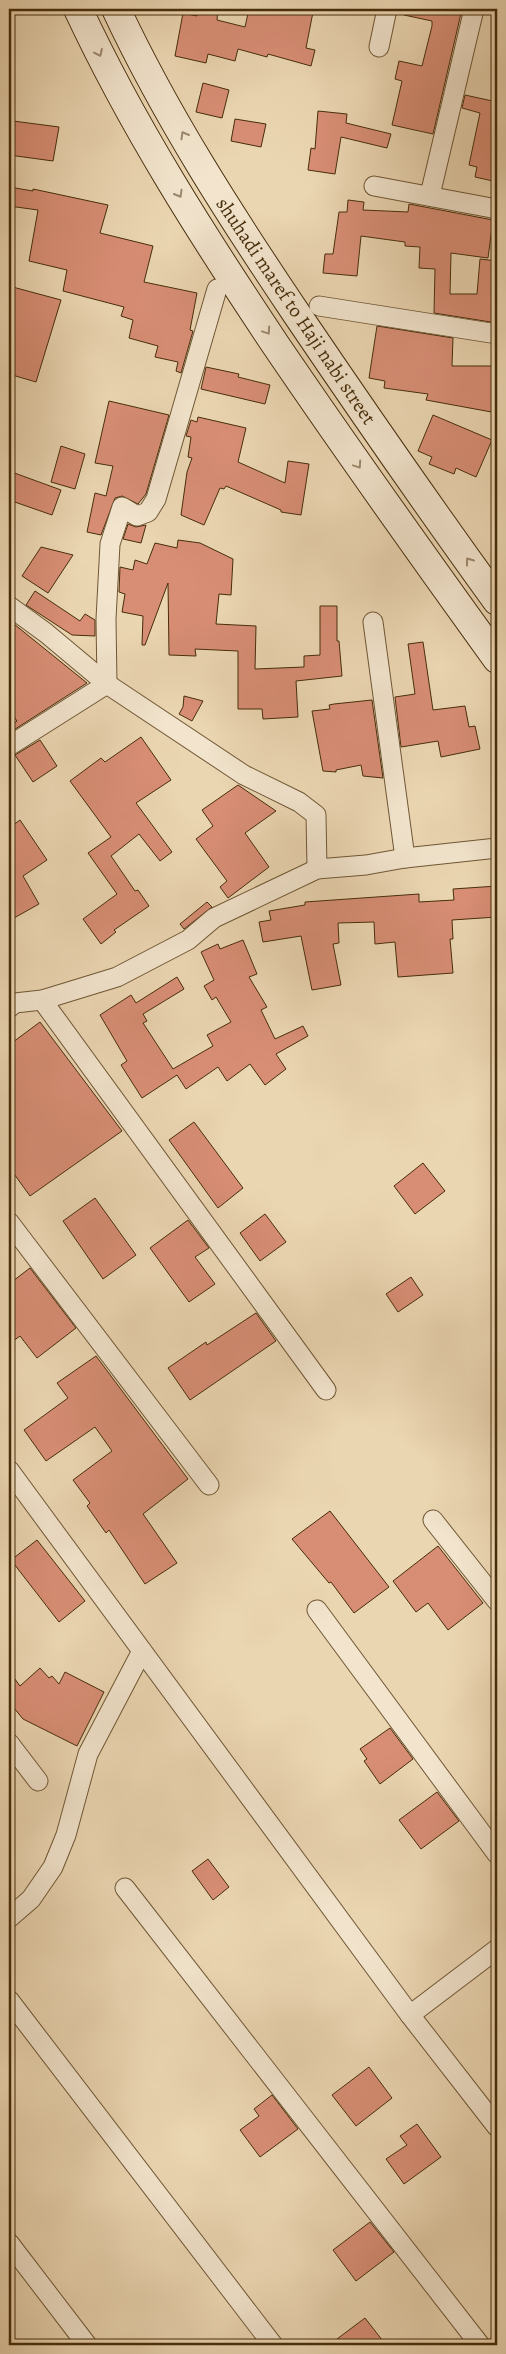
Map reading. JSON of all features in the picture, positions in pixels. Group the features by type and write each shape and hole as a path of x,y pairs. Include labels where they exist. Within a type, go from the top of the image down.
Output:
{"main road":[{"path":"78,9 101,59 200,232 363,474 497,659"},
{"name":"shuhadi maref to Haji nabi street","path":"116,9 132,43 230,215 392,456 497,600"}],"street":[{"path":"379,47 387,9"},
{"path":"430,195 474,9"},
{"path":"374,186 497,209"},
{"path":"106,684 106,619 110,544 122,507 137,516 148,512 156,499 217,290"},
{"path":"319,306 497,334"},
{"path":"10,609 46,633 106,684 244,775 299,802 316,815 317,869"},
{"path":"373,622 405,858"},
{"path":"9,746 106,684"},
{"path":"11,1002 42,1000 118,977 188,940 214,918 317,869 366,865 405,858 497,848"},
{"path":"42,1000 326,1390"},
{"path":"9,1222 209,1485"},
{"path":"9,1470 410,2015 497,2127"},
{"path":"433,1520 497,1601"},
{"path":"317,1610 497,1854"},
{"path":"9,1918 31,1899 53,1867 66,1835 88,1754 142,1651"},
{"path":"9,1743 38,1781"},
{"path":"125,1888 480,2345"},
{"path":"410,2015 497,1949"},
{"path":"9,2000 273,2345"},
{"path":"9,2243 87,2345"}],"building":[{"path":"198,9 218,9 217,20 245,27 249,9 298,9 313,12 306,48 315,50 311,66 268,54 267,57 238,49 235,61 208,54 206,63 175,56 183,13 197,16"},
{"path":"404,9 462,9 433,134 392,125 402,81 395,79 399,61 422,66 432,26 432,21 404,15"},
{"path":"203,83 229,90 222,118 196,112"},
{"path":"465,95 497,102 497,175 495,174 493,181 475,177 477,167 469,165 480,113 462,108"},
{"path":"318,111 347,114 346,123 391,134 387,148 341,137 335,174 308,170 311,148 315,149"},
{"path":"235,119 266,124 261,147 231,141"},
{"path":"13,121 59,127 53,161 9,155"},
{"path":"9,187 33,191 33,189 108,205 100,233 153,246 144,282 197,293 190,330 193,331 181,373 176,371 178,362 155,357 158,346 129,338 133,320 121,316 124,307 63,291 67,270 29,261 38,210 9,206"},
{"path":"348,200 364,202 363,210 408,212 409,204 493,220 488,258 451,253 450,294 477,294 480,259 497,261 497,323 434,313 435,269 419,268 420,247 405,246 405,242 361,236 357,276 323,273 325,254 333,254 339,212 347,212"},
{"path":"9,286 61,300 36,382 9,374"},
{"path":"377,326 453,338 452,366 497,366 497,413 426,400 428,394 384,388 385,381 369,378"},
{"path":"206,367 239,374 238,377 270,385 265,404 201,389"},
{"path":"109,401 169,415 146,494 138,504 122,496 115,498 101,535 87,532 95,493 106,496 113,466 95,463"},
{"path":"433,415 492,440 476,477 456,468 454,474 429,464 432,457 418,451"},
{"path":"198,417 246,428 238,462 285,483 288,461 309,464 301,515 281,512 281,510 226,486 224,489 220,488 204,525 181,515 187,472 192,458 188,457 191,437 186,436 191,420 197,422"},
{"path":"61,446 85,454 75,489 51,482"},
{"path":"9,471 61,490 52,515 9,500"},
{"path":"128,524 136,527 146,525 141,543 123,539"},
{"path":"178,540 200,543 233,559 231,595 219,594 216,624 256,626 255,669 304,667 304,656 320,655 320,606 337,606 337,641 339,641 342,676 296,681 298,717 263,719 262,709 238,709 238,651 195,649 196,656 169,655 168,583 145,645 142,645 143,616 122,612 125,594 119,592 120,567 133,570 135,560 147,564 155,543 177,548"},
{"path":"41,547 73,555 48,593 22,576"},
{"path":"35,591 80,621 85,614 95,620 95,636 72,635 26,605"},
{"path":"9,620 87,683 9,733 9,727 17,721 9,710"},
{"path":"423,642 433,710 465,706 469,727 475,726 480,749 441,757 438,741 401,747 395,697 415,694 408,644"},
{"path":"184,696 203,701 192,721 179,714 183,707"},
{"path":"372,700 383,778 363,776 361,765 336,770 336,772 323,771 312,711 330,709 329,705 334,704"},
{"path":"141,737 171,780 136,803 172,852 160,861 139,834 111,856 135,891 138,890 149,906 114,930 116,932 101,944 83,919 117,894 88,853 111,837 70,781 101,758 105,762"},
{"path":"40,740 57,766 33,782 15,755"},
{"path":"238,785 276,811 245,833 269,867 228,898 220,887 227,881 196,839 213,826 202,810"},
{"path":"20,820 47,860 23,876 39,904 14,918 9,908 9,828"},
{"path":"497,886 497,917 452,920 453,939 450,939 453,973 398,977 395,942 375,944 374,922 338,923 339,943 333,944 341,985 312,990 301,936 263,942 259,922 271,920 269,911 305,905 305,902 419,894 419,902 454,900 453,889"},
{"path":"207,902 212,907 184,929 180,924"},
{"path":"243,940 257,974 249,977 267,1007 261,1010 275,1039 303,1026 308,1036 276,1054 286,1069 265,1085 250,1064 227,1081 218,1067 186,1089 177,1075 142,1098 121,1065 127,1061 100,1015 131,995 136,1003 177,977 184,989 143,1014 147,1021 143,1023 173,1069 213,1046 207,1035 231,1022 216,997 212,1000 204,986 214,980 201,952 218,944 220,949"},
{"path":"40,1022 122,1131 30,1196 9,1167 9,1045"},
{"path":"194,1122 243,1188 218,1208 169,1140"},
{"path":"423,1163 445,1191 415,1214 394,1186"},
{"path":"95,1198 136,1255 103,1279 63,1221"},
{"path":"265,1214 286,1242 260,1261 240,1233"},
{"path":"188,1220 209,1248 195,1257 215,1284 189,1302 150,1248"},
{"path":"30,1268 76,1328 37,1358 20,1336 9,1344 9,1284"},
{"path":"411,1277 423,1295 398,1312 386,1294"},
{"path":"256,1313 276,1341 190,1400 168,1368 206,1342 207,1345"},
{"path":"96,1356 188,1479 143,1514 177,1563 145,1584 109,1530 106,1533 87,1506 90,1503 73,1480 112,1451 95,1427 46,1461 24,1430 68,1398 57,1383"},
{"path":"330,1511 389,1587 354,1613 331,1582 329,1583 292,1539"},
{"path":"37,1540 85,1601 59,1622 11,1560"},
{"path":"438,1546 483,1603 448,1630 428,1603 416,1612 393,1581"},
{"path":"40,1668 49,1678 52,1676 59,1684 65,1672 104,1692 77,1746 23,1719 9,1702 9,1671 20,1686"},
{"path":"390,1728 413,1759 380,1784 364,1761 367,1759 360,1749"},
{"path":"437,1792 459,1821 421,1849 399,1820"},
{"path":"208,1859 229,1887 213,1900 192,1871"},
{"path":"369,2067 392,2098 356,2126 332,2095"},
{"path":"272,2095 298,2129 260,2157 240,2130 259,2116 254,2109"},
{"path":"417,2124 441,2157 404,2184 386,2159 407,2145 400,2136"},
{"path":"370,2222 394,2252 356,2281 333,2250"},
{"path":"365,2318 386,2345 329,2345"}]}
